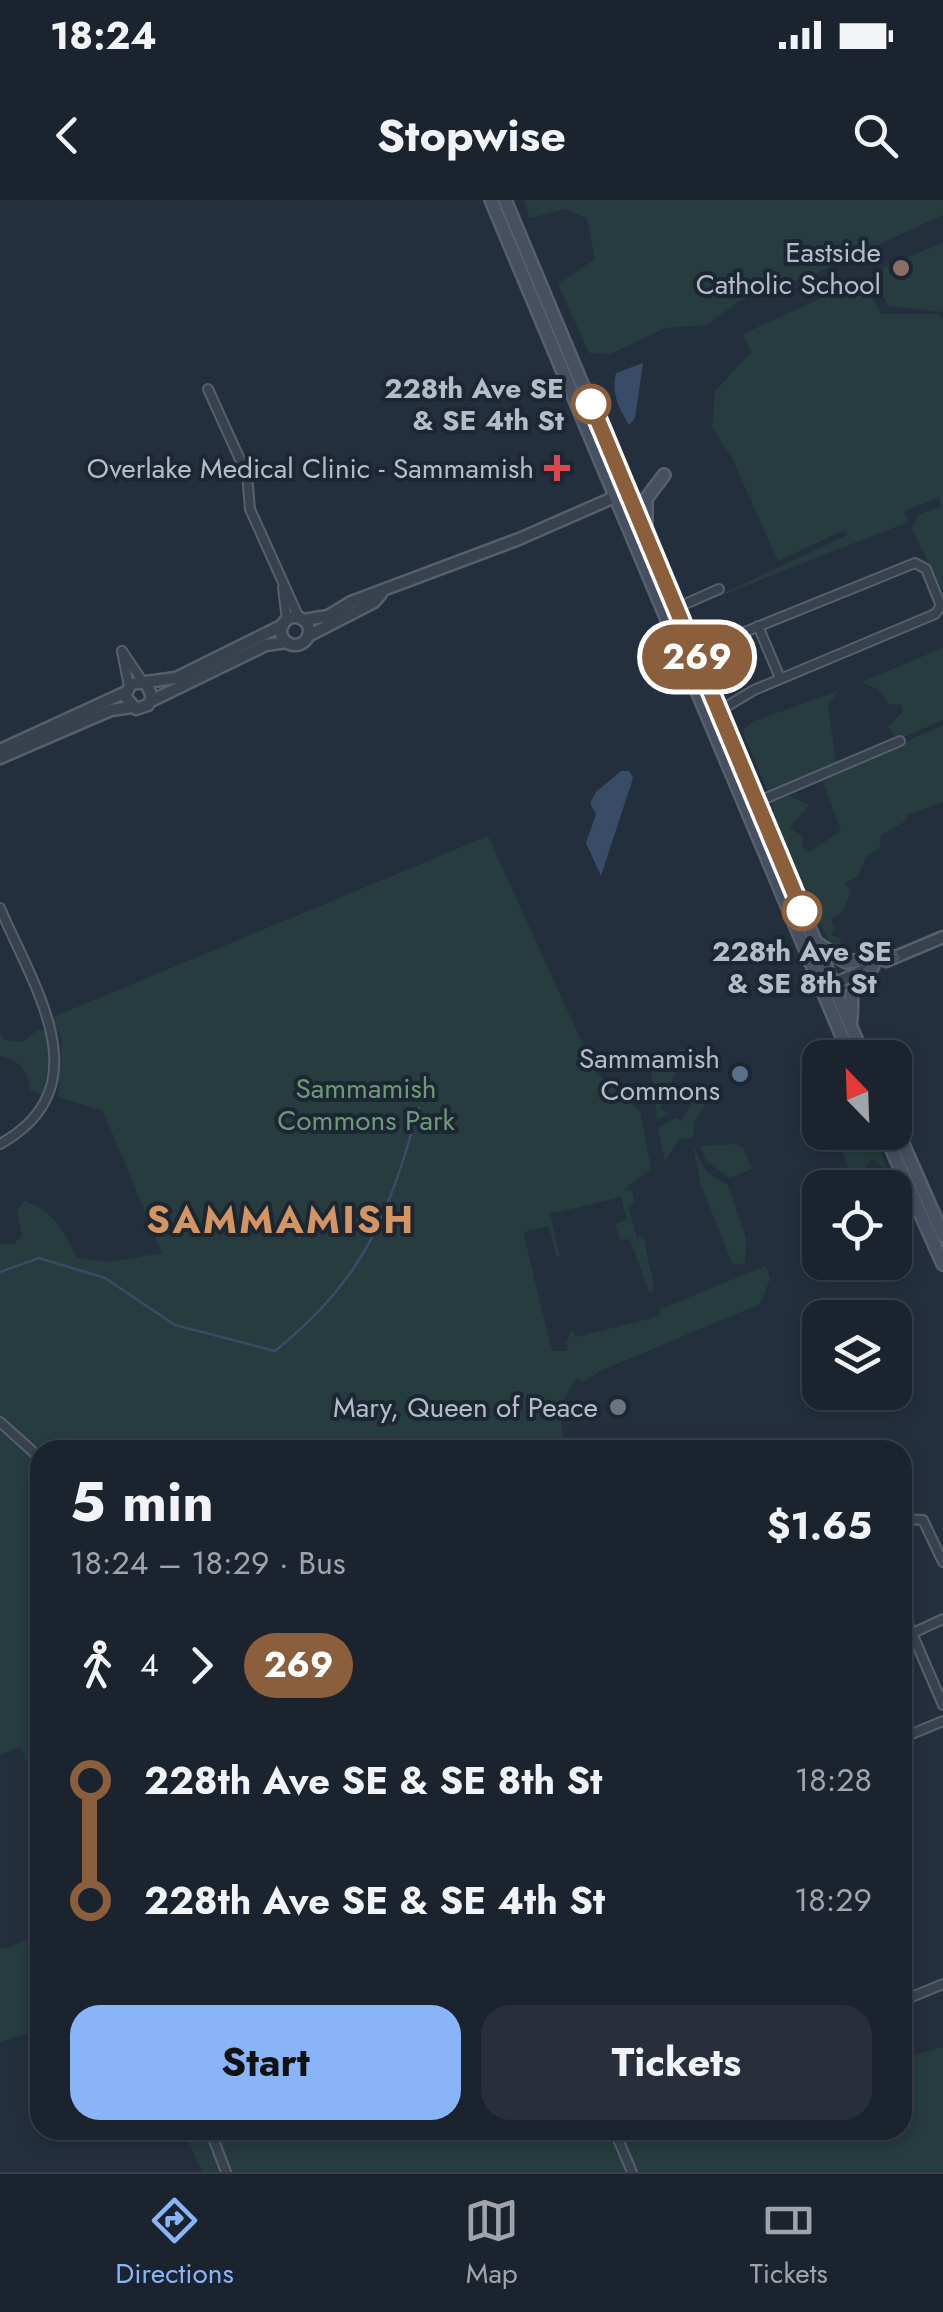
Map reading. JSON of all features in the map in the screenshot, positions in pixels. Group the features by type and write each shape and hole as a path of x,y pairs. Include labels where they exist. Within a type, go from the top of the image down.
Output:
{"main road":[{"path":"491,200 827,987 855,1039"},
{"path":"506,200 811,933 845,1040"},
{"path":"655,557 644,510 646,499 664,475"},
{"path":"811,933 827,953 842,962 894,957"},
{"path":"855,1039 850,1013 852,993 873,966"},
{"path":"892,1150 943,1264"},
{"path":"906,1150 943,1235"}],"street":[{"path":"208,388 247,475 250,509 293,621 308,636"},
{"path":"0,750 128,689 176,678 293,621 328,616 351,602 380,594 617,496"},
{"path":"719,711 780,678 936,614 941,606 926,569 910,564 730,638"},
{"path":"676,608 720,589"},
{"path":"0,758 111,710 145,708 151,701 266,645 301,644 308,636 374,602 380,594"},
{"path":"287,642 293,621"},
{"path":"758,626 780,678"},
{"path":"132,707 122,652 145,684 151,701"},
{"path":"758,802 900,742"},
{"path":"0,908 50,1026 56,1074 46,1104 33,1122 0,1144"},
{"path":"827,987 943,936"},
{"path":"0,1422 30,1449"},
{"path":"912,1519 923,1520 943,1562"},
{"path":"943,1619 913,1632 938,1682 943,1705"},
{"path":"912,1734 943,1721"},
{"path":"912,1997 943,1984"},
{"path":"214,2140 226,2172"},
{"path":"618,2140 632,2172"}],"green space":[{"path":"524,200 943,200 943,215 817,273 739,301 707,325 666,328 610,354 589,353 558,284 595,259 587,218 566,209 530,218"},
{"path":"943,243 943,312 888,306 876,281 883,267"},
{"path":"862,279 881,314 939,314 943,319 943,592 912,530 918,515 941,507 939,498 904,511 908,522 700,604 847,535 844,530 778,561 732,458 712,428 715,391 751,352 743,334"},
{"path":"943,648 943,720 897,740 888,727 902,713 902,705 888,704 878,689 861,682"},
{"path":"838,691 828,706 836,762 768,792 742,731 754,721"},
{"path":"943,725 943,802 906,815 906,821 881,835 879,850 868,854 857,877 844,883 851,891 843,912 831,918 835,929 831,935 839,938 844,949 855,953 877,944 879,938 883,948 861,955 844,953 830,941 809,903 779,831 772,801 788,795 809,805 790,828 803,837 802,846 809,852 841,831 822,779"},
{"name":"Sammamish Commons Park","path":"488,836 596,1073 640,1111 651,1169 624,1190 632,1191 635,1203 628,1206 647,1275 637,1237 643,1236 655,1291 649,1292 630,1239 620,1241 615,1224 627,1220 621,1197 550,1214 560,1256 556,1257 549,1226 523,1232 552,1351 568,1351 566,1341 572,1331 576,1337 660,1316 660,1309 766,1266 770,1279 760,1304 600,1371 584,1382 577,1378 560,1405 565,1409 561,1422 564,1440 30,1440 30,1770 20,1747 0,1755 0,1244 14,1244 22,1236 17,1211 24,1201 42,1209 56,1222 76,1257 108,1262 162,1253 103,1111 58,1097 62,1040 51,1018"},
{"path":"39,1029 47,1032 50,1058 42,1095 30,1090 22,1067 0,1056 0,1034 5,1040 23,1042"},
{"path":"683,1048 686,1050 677,1052 674,1076 660,1109 669,1114 657,1120 651,1070 660,1059"},
{"path":"694,1097 706,1103 694,1122 693,1138 679,1139 665,1162 658,1128 675,1118 682,1121"},
{"path":"693,1146 707,1173 728,1185 746,1238 745,1263 733,1265 701,1185"},
{"path":"700,1146 743,1147 752,1169 730,1178 706,1161"},
{"path":"842,1150 879,1150 888,1170 872,1158 863,1170 850,1170"},
{"path":"30,1938 30,2030 0,2042 0,1947 8,1948"},
{"path":"943,2047 943,2172 202,2172 188,2140 912,2140 912,2056"}],"water":[{"path":"643,363 635,418 629,425 615,394 616,373"},
{"path":"621,771 629,771 633,778 601,876 586,843 596,814 590,803 596,792"}],"waterway":[{"path":"0,1272 39,1258 105,1278 175,1325 275,1351 331,1297 369,1243 396,1182 419,1108"}],"bus line":[{"name":"269","path":"591,404 802,911"}],"place":[{"name":"Eastside Catholic School","path":"901,268"},
{"name":"228th Ave SE & SE 4th St","path":"591,404"},
{"name":"Overlake Medical Clinic - Sammamish","path":"557,468"},
{"name":"228th Ave SE & SE 8th St","path":"802,911"},
{"name":"Sammamish Commons","path":"740,1074"},
{"name":"Mary, Queen of Peace","path":"618,1407"}],"district":[{"name":"SAMMAMISH","path":"281,1219"}]}
